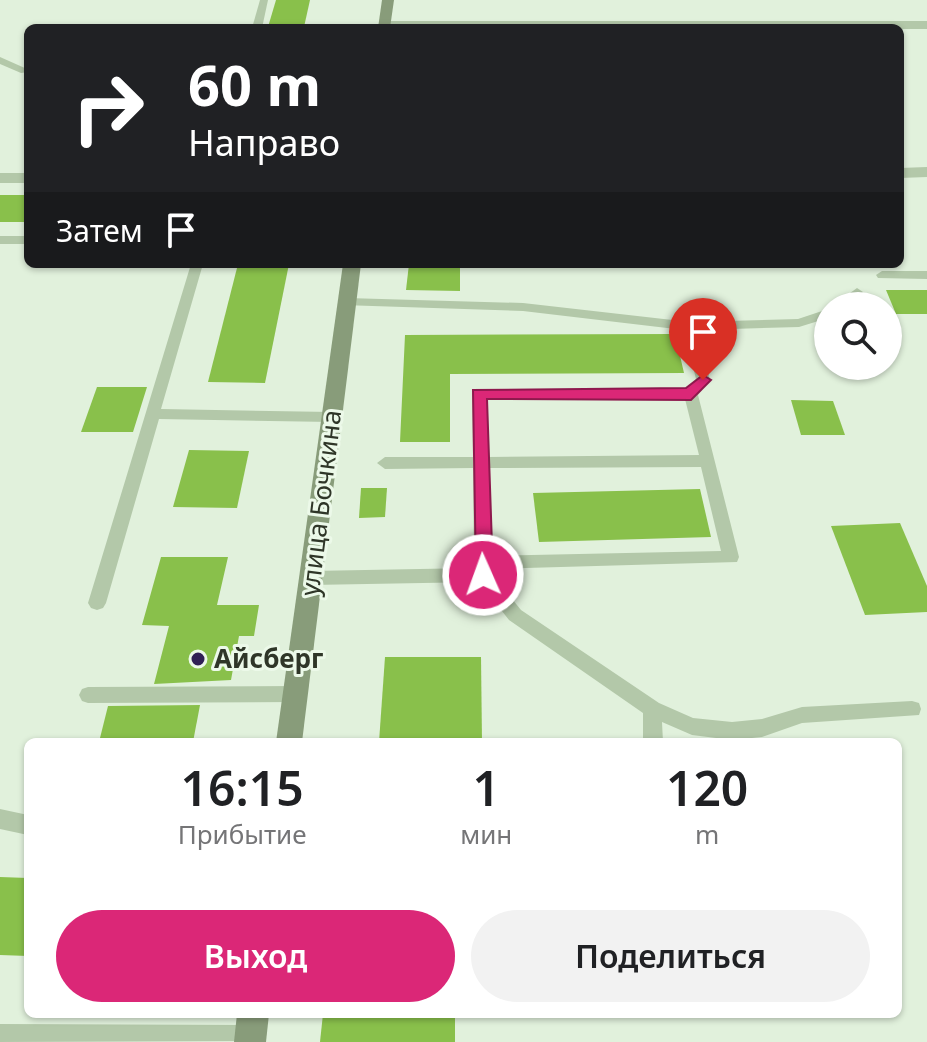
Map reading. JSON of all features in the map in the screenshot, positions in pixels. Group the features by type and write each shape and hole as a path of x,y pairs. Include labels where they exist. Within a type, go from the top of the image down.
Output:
{"main road":[{"path":"385,24 388,0"},
{"name":"улица Бочкина","path":"290,738 351,268"}],"street":[{"path":"904,25 927,25"},
{"path":"904,173 927,172"},
{"path":"0,178 24,178"},
{"path":"0,1040 251,1032"}],"lane":[{"path":"258,24 264,0"},
{"path":"0,60 24,71"},
{"path":"0,240 24,240"},
{"path":"97,603 196,268"},
{"path":"882,275 927,275"},
{"path":"347,302 497,305 690,326 799,323 814,318"},
{"path":"690,326 703,380 691,394 479,394 483,569 515,615 652,709 692,726 732,731 762,728 802,715 912,709"},
{"path":"311,578 731,557 691,394"},
{"path":"153,414 332,417"},
{"path":"385,463 707,461"},
{"path":"88,695 296,694"},
{"path":"652,709 653,738"},
{"path":"0,819 24,824"}],"building":[{"path":"276,0 310,0 305,24 269,24"},
{"path":"0,195 24,195 24,222 0,222"},
{"path":"237,268 288,268 265,383 208,382"},
{"path":"409,268 460,268 460,291 406,290"},
{"path":"927,290 927,314 902,314 902,292 887,292"},
{"path":"675,334 684,373 450,374 450,442 400,442 405,335"},
{"path":"97,387 147,387 133,432 81,432"},
{"path":"791,400 833,401 845,435 801,435"},
{"path":"189,450 249,451 237,508 173,507"},
{"path":"361,488 387,488 385,517 359,518"},
{"path":"700,489 711,537 539,542 533,493"},
{"path":"900,523 927,586 927,612 865,615 831,526"},
{"path":"161,557 228,557 217,605 259,605 254,636 239,636 231,680 154,684 169,626 142,625"},
{"path":"385,657 481,657 482,738 379,738"},
{"path":"200,705 194,738 100,738 108,706"},
{"path":"0,877 24,878 24,956 0,955"},
{"path":"323,1018 455,1018 455,1042 320,1042"}],"place":[{"name":"Айсберг","path":"198,659"}],"route":[{"path":"483,575 479,394 691,394 703,380"}]}
